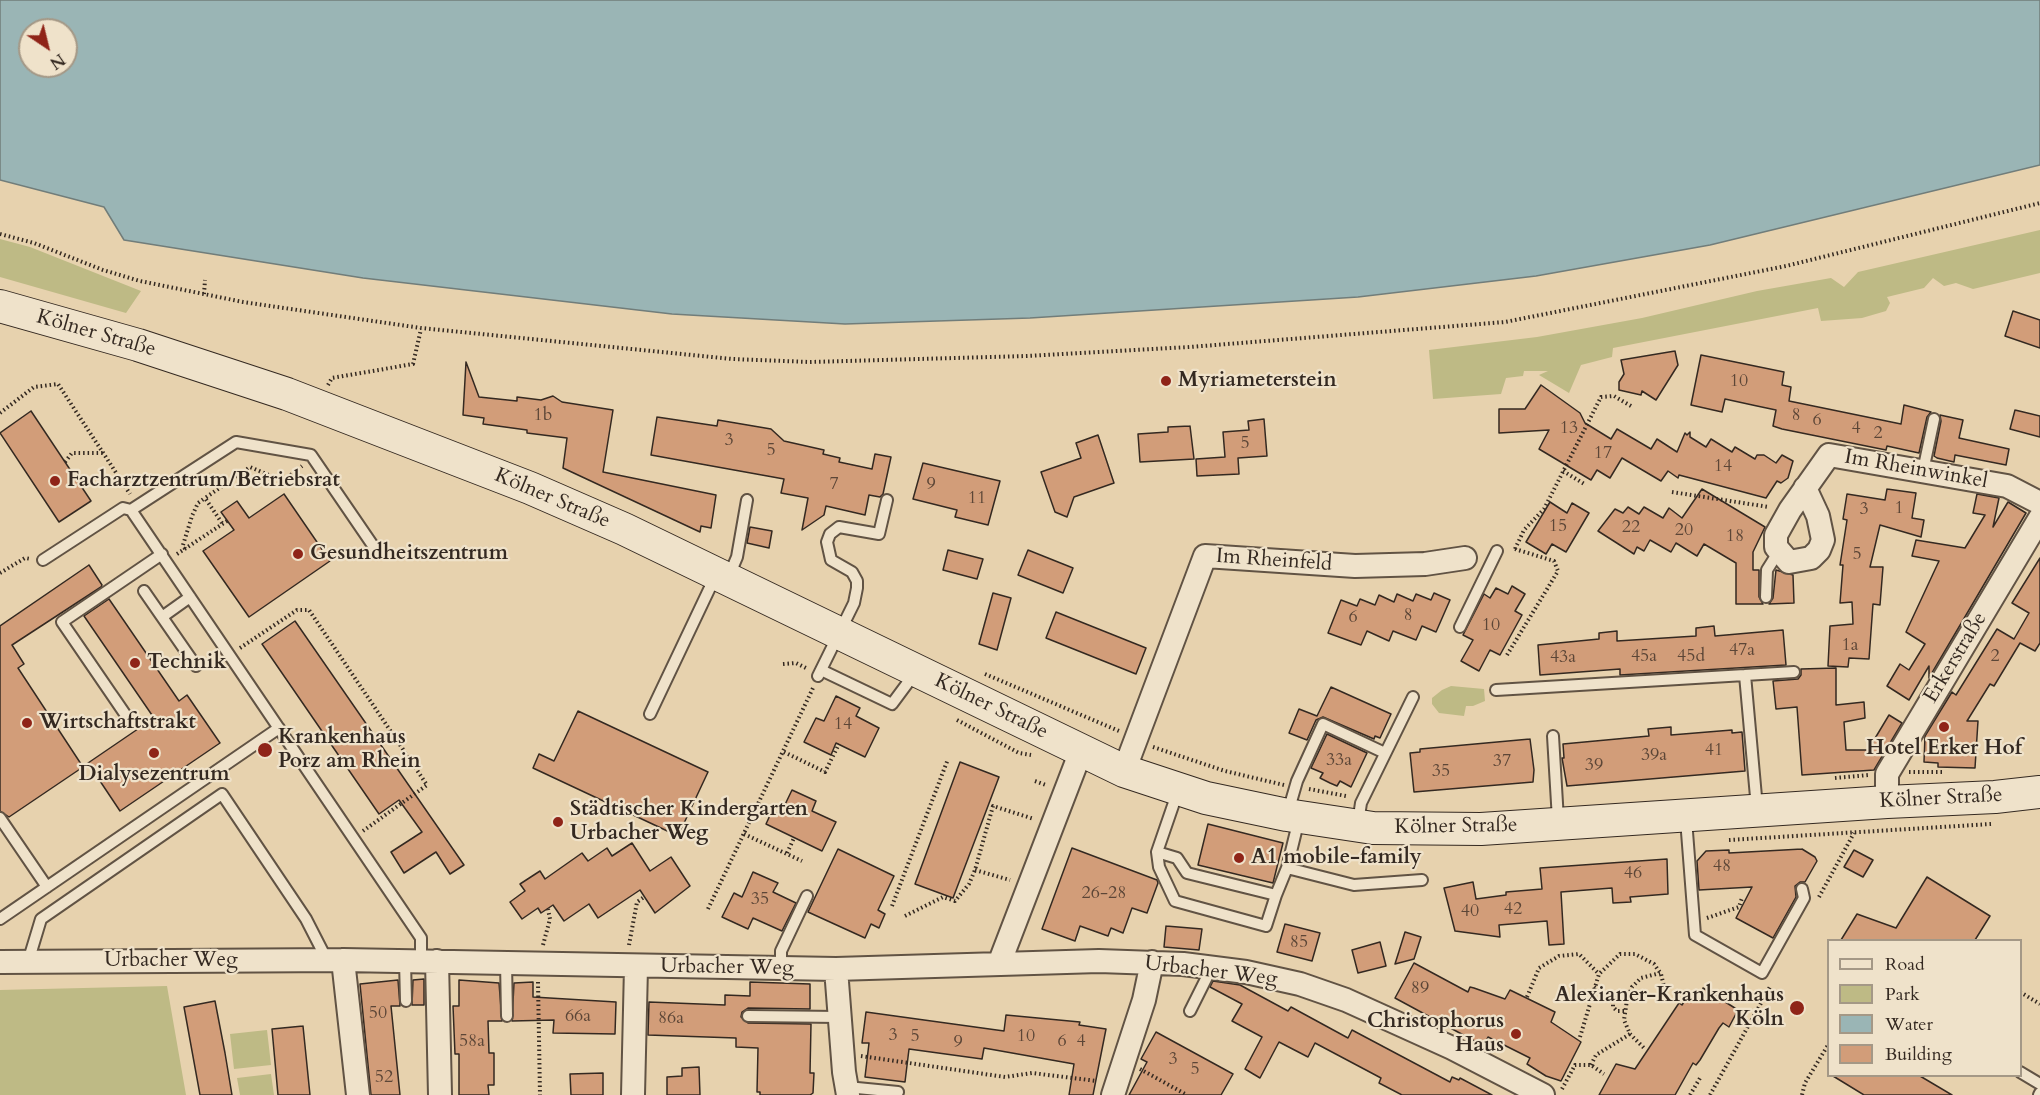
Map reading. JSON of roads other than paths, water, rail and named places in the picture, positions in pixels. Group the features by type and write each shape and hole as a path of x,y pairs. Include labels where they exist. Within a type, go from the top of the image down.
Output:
{"main road":[{"name":"Kölner Straße","path":"0,306 148,348 287,394 530,488 722,577 1124,771 1179,789 1294,806 1481,828 1757,811 1887,788 1995,797 2040,792"}],"street":[{"name":"Im Rheinwinkel","path":"1779,552 1776,535 1790,510 1829,455 2007,486 2040,503"},
{"path":"1779,552 1790,562 1800,562 1811,558 1819,550 1823,540 1822,531 1805,488"},
{"name":"Erkerstraße","path":"1887,788 2040,518"},
{"name":"Im Rheinfeld","path":"1124,771 1205,556 1355,566 1425,564 1465,558"},
{"path":"999,964 1081,751"},
{"path":"335,960 358,1095"},
{"name":"Urbacher Weg","path":"0,962 335,960 836,969 1099,961 1152,962 1246,972 1300,984 1346,1000 1452,1048 1543,1095"},
{"path":"421,961 440,1095"},
{"path":"1114,1092 1144,1000 1152,962"},
{"name":"Urbacher Weg","path":"630,966 633,1095"},
{"path":"836,969 842,1053 848,1091"}],"lane":[{"path":"1923,471 1934,419"},
{"path":"43,560 236,442 310,455 378,553"},
{"path":"650,714 722,577 737,557 747,500"},
{"path":"886,500 879,534 839,527 830,534 827,542 831,560 852,572 857,581 854,603 820,674 892,704 916,671"},
{"path":"127,509 164,557 421,938 421,961 406,1001"},
{"path":"1460,627 1501,549"},
{"path":"1766,597 1767,570 1779,552"},
{"path":"125,714 62,622 164,557"},
{"path":"144,591 196,666"},
{"path":"162,617 190,597"},
{"path":"1496,690 1794,672"},
{"path":"1745,675 1757,811"},
{"path":"1360,812 1385,753 1413,697"},
{"path":"1179,789 1156,852 1160,867 1175,900 1266,926 1287,868 1294,806 1323,724 1385,753"},
{"path":"0,919 279,728"},
{"path":"1553,736 1558,823"},
{"path":"28,962 40,919 222,794 335,960"},
{"path":"1686,816 1695,935 1762,973 1804,898 1802,889"},
{"path":"1,820 47,887"},
{"path":"1156,852 1177,858 1187,873 1276,895"},
{"path":"1287,868 1354,885 1422,880"},
{"path":"781,968 781,951 807,896"},
{"path":"506,962 507,1016"},
{"path":"1190,1011 1208,975 1208,968"},
{"path":"748,1016 839,1017"},
{"path":"2022,1073 2040,1084"},
{"path":"848,1091 898,1092"}],"water":[{"path":"0,0 2040,0 2040,165 1710,245 1536,276 1358,297 1030,318 845,324 672,314 363,278 124,240 104,207 0,180"}],"place":[{"name":"Myriameterstein","path":"1166,381"},
{"name":"Facharztzentrum/Betriebsrat","path":"55,481"},
{"name":"Gesundheitszentrum","path":"298,554"},
{"name":"Technik","path":"135,663"},
{"name":"Wirtschaftstrakt","path":"27,723"},
{"name":"Hotel Erker Hof","path":"1944,727"},
{"name":"Krankenhaus Porz am Rhein","path":"265,750"},
{"name":"Dialysezentrum","path":"154,753"},
{"name":"Städtischer Kindergarten Urbacher Weg","path":"558,822"},
{"name":"A1 mobile-family","path":"1239,858"},
{"name":"Alexianer-Krankenhaus Köln","path":"1797,1008"},
{"name":"Christophorus Haus","path":"1516,1034"}]}
